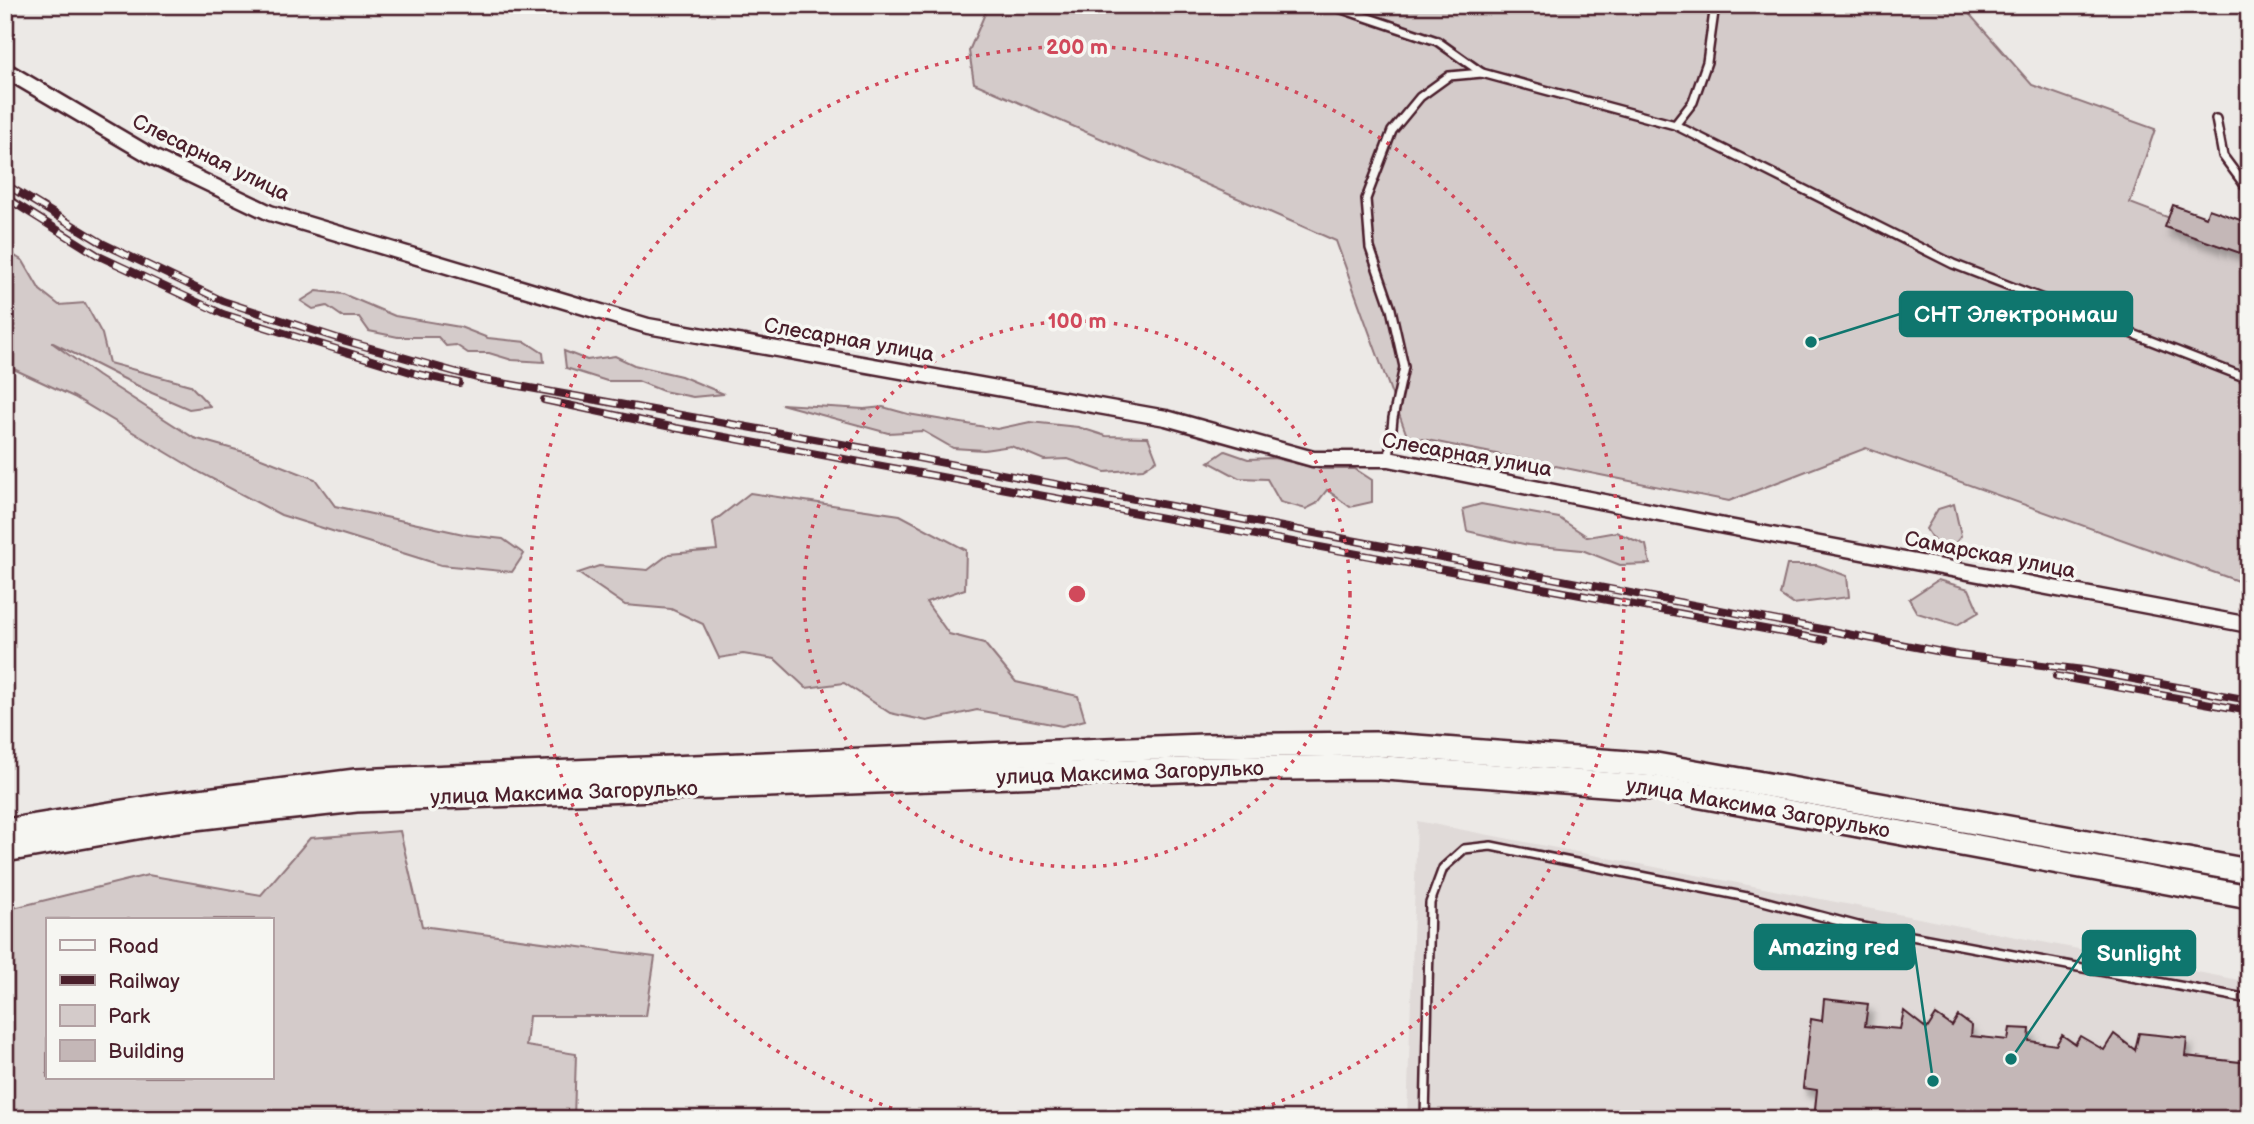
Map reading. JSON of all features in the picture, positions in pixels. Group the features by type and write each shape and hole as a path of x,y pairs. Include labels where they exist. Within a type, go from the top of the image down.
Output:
{"main road":[{"name":"улица Максима Загорулько","path":"5,831 160,806 356,781 1204,746 1375,744 1657,765 2249,871"},
{"name":"улица Максима Загорулько","path":"5,850 177,820 356,800 1372,766 1658,788 2249,897"}],"street":[{"name":"Слесарная улица","path":"5,70 153,157 270,214 648,326 1166,418 1313,459 1389,459 1724,526"},
{"name":"Самарская улица","path":"1724,526 2249,625"}],"lane":[{"path":"1330,5 1437,41 1482,72 1675,125 1953,264 2249,379"},
{"path":"1675,125 1693,102 1707,62 1715,5"},
{"path":"1389,459 1393,418 1404,367 1391,309 1370,248 1366,199 1392,131 1420,97 1449,76 1482,72"},
{"path":"2216,119 2222,156 2249,191"},
{"path":"1425,1119 1430,903 1443,868 1464,849 1491,846 1752,898 1858,926 2249,999"}],"shaded area":[{"path":"1417,821 2249,982 2249,1119 1407,1119"}],"green space":[{"path":"991,5 1956,5 1966,10 2032,85 2155,129 2130,203 2249,248 2249,585 1866,448 1729,501 1407,436 1336,241 974,83 969,51"},
{"path":"5,250 23,261 40,290 59,305 85,303 102,334 109,363 190,385 210,406 189,409 51,342 194,438 251,454 315,479 335,506 468,535 503,539 524,554 512,572 441,565 281,515 201,473 74,397 5,365"},
{"path":"317,291 343,294 395,316 460,327 488,338 526,342 543,353 544,362 512,360 489,353 468,353 456,345 446,346 438,337 398,337 369,331 359,317 343,317 327,306 313,309 301,301"},
{"path":"564,351 587,360 615,356 634,365 681,376 724,394 693,397 663,391 638,381 607,381 566,368"},
{"path":"781,404 864,409 883,407 908,414 997,429 1030,422 1078,427 1106,436 1148,437 1157,460 1143,469 1105,472 1068,459 1044,460 1011,446 984,450 953,448 923,431 888,433"},
{"path":"1225,451 1248,459 1274,458 1320,469 1355,469 1372,480 1372,502 1350,507 1327,490 1316,504 1306,509 1280,502 1267,479 1239,478 1209,462"},
{"path":"750,493 900,515 966,550 965,589 926,602 949,634 984,643 1016,682 1078,696 1085,720 1062,726 977,710 927,721 890,713 844,683 806,688 775,659 743,654 719,658 703,624 671,609 625,605 578,573 599,566 648,570 669,554 717,550 713,522"},
{"path":"1481,504 1559,518 1588,537 1616,532 1646,545 1650,564 1620,565 1582,550 1528,545 1467,531 1463,509"},
{"path":"1954,504 1961,536 1954,545 1936,544 1926,529 1938,509"},
{"path":"1787,565 1817,565 1847,576 1849,597 1793,604 1780,595"},
{"path":"1938,580 1969,589 1979,612 1957,625 1917,613 1909,599"},
{"path":"400,831 422,926 655,957 646,1016 529,1016 526,1046 576,1054 574,1119 5,1119 5,910 148,875 261,895 310,838"}],"building":[{"path":"2173,205 2206,217 2209,209 2249,223 2249,256 2165,227"},
{"path":"1824,999 1868,1004 1865,1026 1900,1029 1904,1011 1927,1029 1936,1015 1952,1026 1958,1016 1972,1026 1971,1036 2008,1040 2010,1028 2030,1029 2029,1041 2056,1045 2062,1035 2075,1044 2080,1036 2104,1050 2114,1034 2135,1050 2139,1033 2187,1038 2185,1056 2249,1063 2249,1119 1814,1119 1817,1090 1803,1088 1811,1019 1822,1021"}],"railway":[{"path":"5,184 102,243 223,301 346,341 480,379 881,451 1958,655 2084,670 2249,700"},
{"path":"5,197 99,256 223,314 417,374 459,383"},
{"path":"544,400 676,428 1824,640"},
{"path":"2056,676 2249,711"}],"place":[{"name":"СНТ Электронмаш","path":"1811,342"},
{"name":"Sunlight","path":"2011,1059"},
{"name":"Amazing red","path":"1933,1081"}]}
